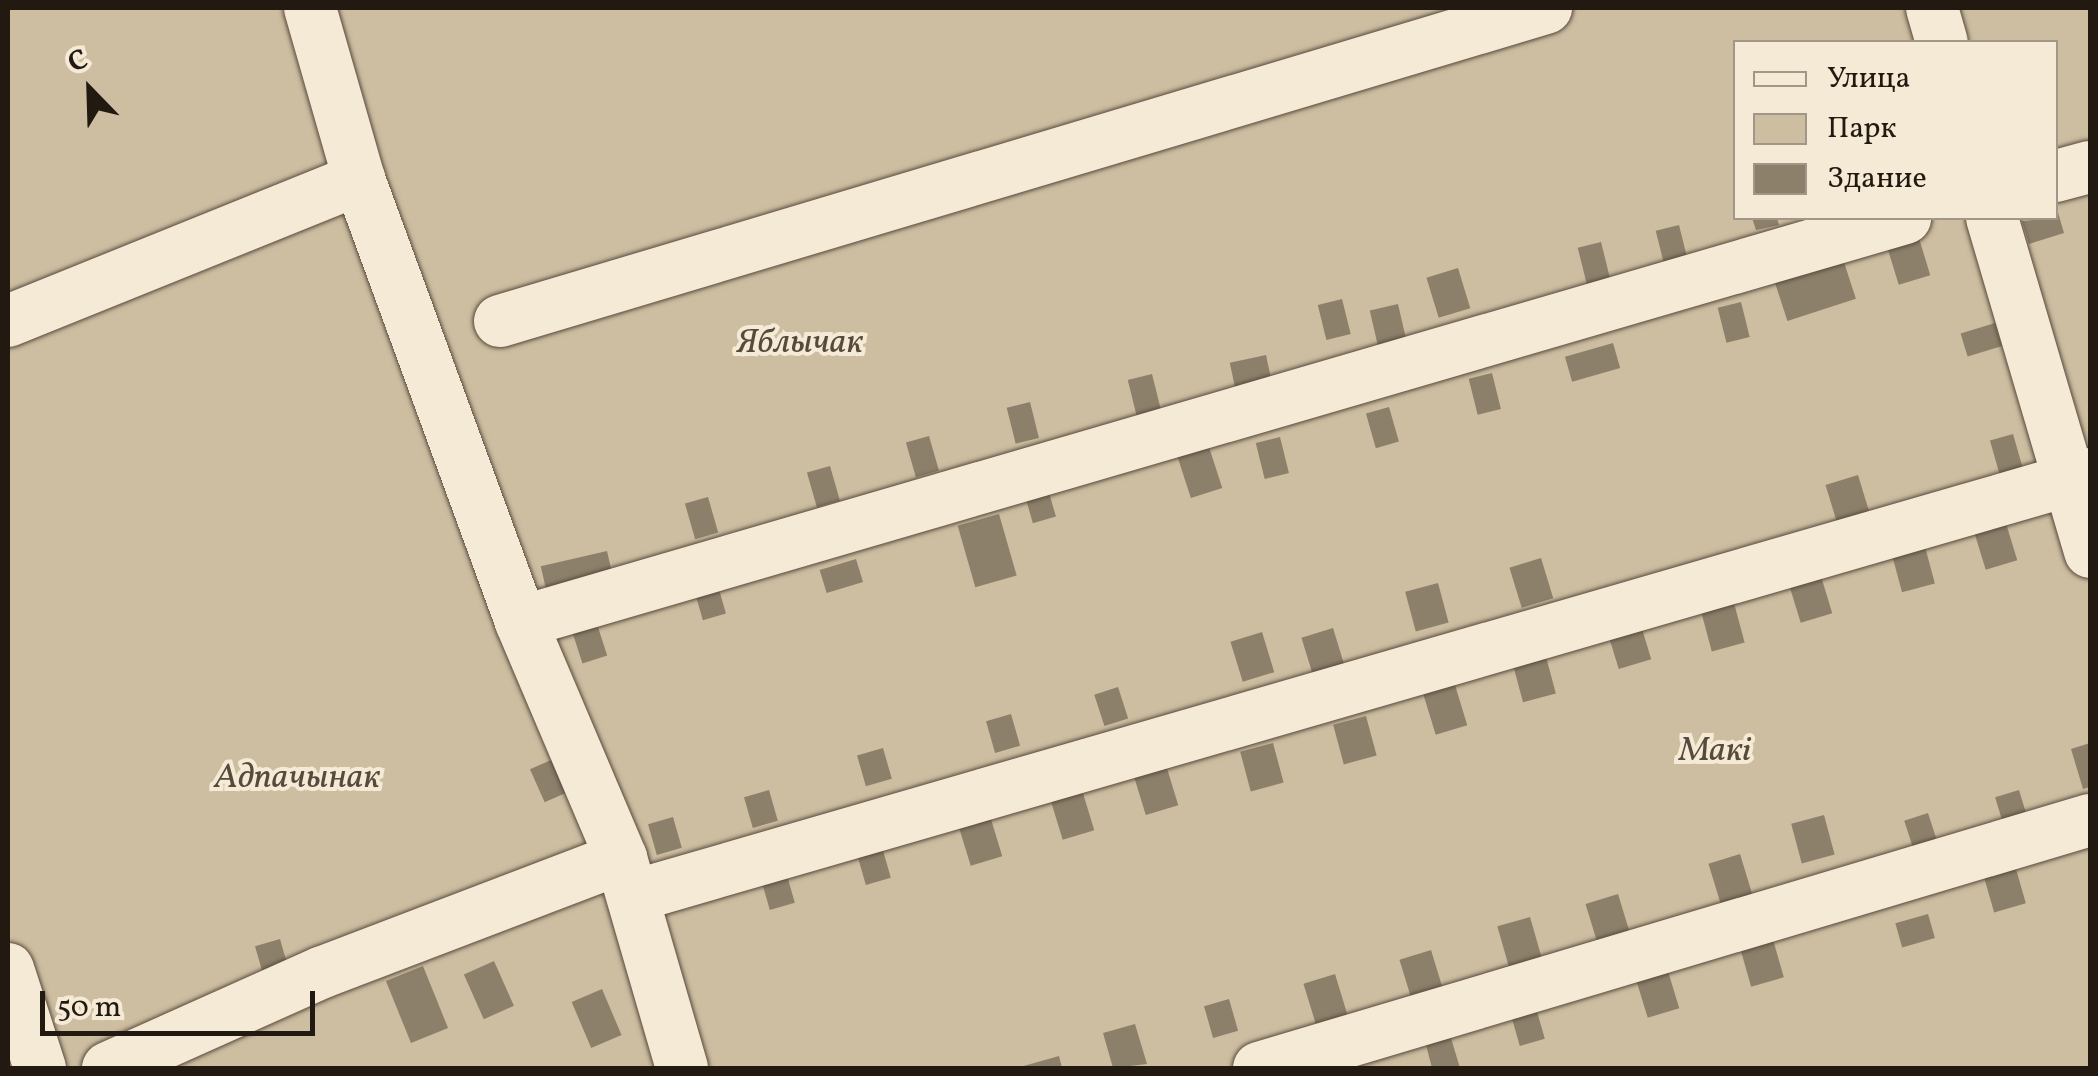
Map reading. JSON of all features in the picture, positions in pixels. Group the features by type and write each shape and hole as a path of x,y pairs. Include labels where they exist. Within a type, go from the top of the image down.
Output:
{"lane":[{"path":"310,8 358,179 520,622 627,877 664,1063"},
{"path":"500,321 1546,8"},
{"path":"1932,8 1941,40"},
{"path":"2058,175 2090,167"},
{"path":"8,321 358,179"},
{"path":"520,622 1898,220"},
{"path":"1993,220 2080,477 2090,552"},
{"path":"108,1068 323,972 627,877 2080,477"},
{"path":"1259,1068 2090,820"},
{"path":"8,969 40,1068"}],"green space":[{"path":"8,8 2090,8 2090,1068 8,1068"}],"building":[{"path":"2058,212 2064,233 2029,244 2022,221 2058,220"},
{"path":"1753,220 1778,220 1779,225 1756,230"},
{"path":"1679,225 1688,260 1664,266 1656,231"},
{"path":"1918,235 1930,275 1899,285 1886,245"},
{"path":"1601,242 1610,278 1587,284 1578,248"},
{"path":"1842,256 1856,299 1787,321 1774,278"},
{"path":"1458,268 1470,308 1439,318 1426,278"},
{"path":"1342,299 1351,334 1326,340 1318,305"},
{"path":"1741,302 1750,337 1726,343 1718,308"},
{"path":"1398,304 1408,348 1380,354 1370,311"},
{"path":"1995,323 2002,346 1968,356 1961,334"},
{"path":"1613,343 1620,368 1572,382 1565,357"},
{"path":"1266,355 1271,379 1235,387 1230,363"},
{"path":"1492,373 1501,409 1478,415 1469,379"},
{"path":"1152,374 1161,409 1136,415 1128,380"},
{"path":"1030,402 1039,438 1016,444 1007,408"},
{"path":"1389,407 1399,442 1376,448 1366,414"},
{"path":"2013,434 2023,469 2000,475 1990,441"},
{"path":"929,436 939,471 916,477 906,443"},
{"path":"1280,437 1289,473 1265,479 1256,443"},
{"path":"1209,447 1222,488 1191,498 1178,457"},
{"path":"830,466 840,501 817,507 807,473"},
{"path":"1858,475 1870,515 1838,525 1825,485"},
{"path":"1046,482 1056,517 1033,523 1023,489"},
{"path":"708,497 718,533 695,539 685,504"},
{"path":"999,514 1017,576 975,587 958,526"},
{"path":"2005,520 2017,560 1986,570 1973,530"},
{"path":"1924,543 1935,584 1902,592 1891,552"},
{"path":"607,551 614,582 548,597 541,566"},
{"path":"1541,558 1553,598 1522,608 1509,568"},
{"path":"856,559 863,582 827,593 820,570"},
{"path":"1820,573 1832,613 1801,623 1788,583"},
{"path":"716,579 726,614 703,620 693,586"},
{"path":"1438,583 1449,623 1416,631 1405,592"},
{"path":"1734,603 1745,643 1712,651 1701,612"},
{"path":"1639,619 1651,659 1619,669 1606,629"},
{"path":"597,624 607,655 582,663 572,632"},
{"path":"1333,628 1345,668 1314,678 1301,638"},
{"path":"1262,632 1274,672 1243,682 1230,642"},
{"path":"1545,653 1556,694 1523,702 1512,662"},
{"path":"1455,685 1467,725 1436,735 1423,695"},
{"path":"1118,687 1128,718 1104,726 1094,695"},
{"path":"1011,714 1020,746 995,753 986,721"},
{"path":"1366,716 1377,756 1344,764 1333,725"},
{"path":"1273,743 1284,783 1251,791 1240,752"},
{"path":"2090,743 2090,787 2083,789 2071,749"},
{"path":"883,748 892,779 866,786 857,755"},
{"path":"551,760 566,793 545,802 530,769"},
{"path":"1166,765 1178,805 1146,815 1133,775"},
{"path":"769,790 778,821 753,828 744,797"},
{"path":"1082,790 1094,830 1063,840 1050,800"},
{"path":"2019,790 2029,823 2005,830 1995,797"},
{"path":"1928,813 1939,847 1915,855 1904,821"},
{"path":"1824,815 1835,855 1802,863 1791,824"},
{"path":"990,816 1002,856 971,866 958,826"},
{"path":"673,817 682,848 657,855 648,824"},
{"path":"882,847 891,878 866,885 857,854"},
{"path":"1740,854 1752,894 1721,904 1708,864"},
{"path":"2014,862 2026,903 1994,912 1982,871"},
{"path":"786,872 795,903 770,910 761,879"},
{"path":"1618,894 1630,934 1598,944 1585,904"},
{"path":"1928,914 1935,938 1902,947 1895,923"},
{"path":"1530,917 1542,958 1509,968 1497,926"},
{"path":"1772,936 1784,977 1751,987 1739,945"},
{"path":"280,939 289,971 264,978 255,946"},
{"path":"1431,950 1443,990 1412,1000 1399,960"},
{"path":"494,961 514,1006 484,1019 464,974"},
{"path":"423,966 448,1028 411,1043 386,981"},
{"path":"1667,968 1679,1008 1648,1018 1635,978"},
{"path":"1335,974 1347,1014 1316,1024 1303,984"},
{"path":"602,989 622,1035 591,1048 572,1002"},
{"path":"1229,999 1238,1031 1213,1038 1204,1006"},
{"path":"1536,1008 1545,1039 1520,1046 1511,1015"},
{"path":"1135,1024 1147,1064 1113,1068 1103,1033"},
{"path":"1451,1038 1460,1068 1432,1068 1426,1045"},
{"path":"1059,1056 1062,1068 1020,1068 1020,1067"}],"park label":[{"name":"Яблычак","path":"800,343"},
{"name":"Макі","path":"1715,751"},
{"name":"Адпачынак","path":"297,778"}]}
